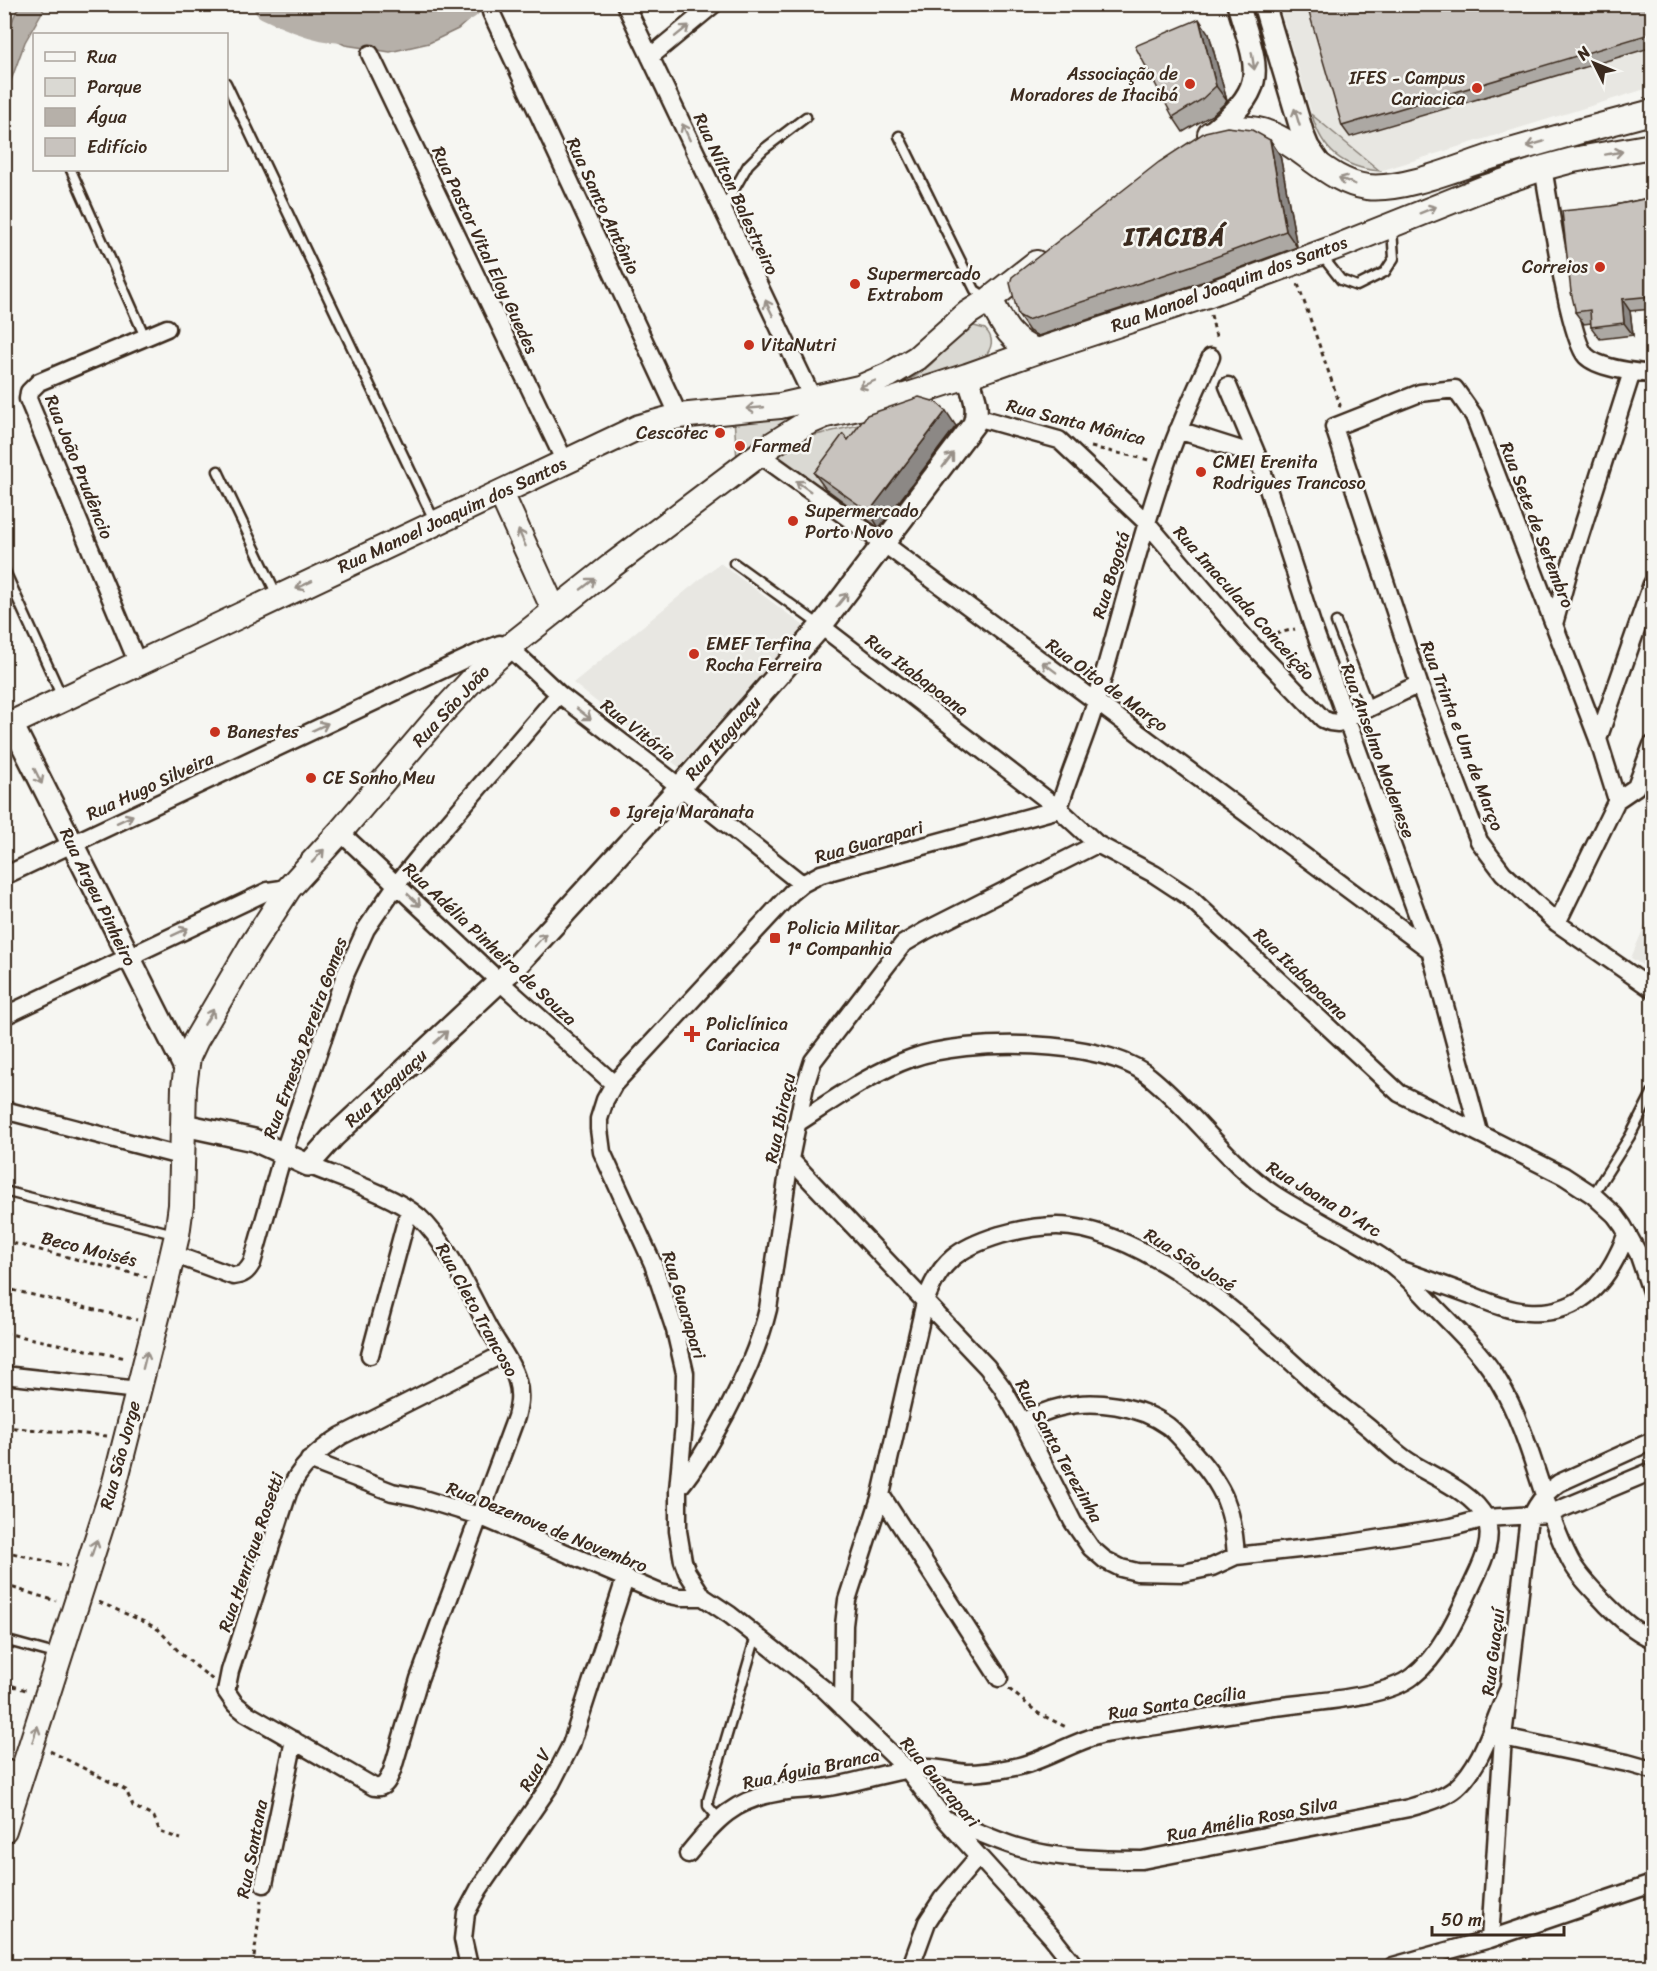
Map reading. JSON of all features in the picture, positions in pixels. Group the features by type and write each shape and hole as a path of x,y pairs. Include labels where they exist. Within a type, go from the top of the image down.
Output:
{"main road":[{"path":"1203,138 1237,128 1268,132 1293,146 1335,176 1356,184 1380,187 1395,185 1603,124 1653,112"},
{"name":"Rua Manoel Joaquim dos Santos","path":"805,424 826,415 890,400 967,376 1207,295 1487,187 1543,168 1653,146"},
{"name":"Rua Manoel Joaquim dos Santos","path":"8,726 639,427 679,416 780,406 859,388 889,375 917,358 1049,253"},
{"path":"981,305 1024,347 1037,351"},
{"path":"981,305 996,333 996,348 990,368"},
{"name":"Rua São João","path":"186,1070 196,1040 262,928 289,888 473,679 554,610 759,454 805,424"},
{"path":"501,493 554,610"},
{"name":"Rua São Jorge","path":"4,1830 13,1770 32,1741 114,1486 166,1282 181,1205 186,1070"}],"street":[{"name":"Rua Nílton Balestreiro","path":"625,4 813,399"},
{"path":"650,57 714,4"},
{"path":"1203,138 1232,116 1242,105 1251,92 1255,79 1255,64 1238,4"},
{"path":"1264,4 1303,135 1308,147 1323,168"},
{"name":"Rua Santo Antônio","path":"491,12 679,416"},
{"name":"Rua Pastor Vital Eloy Guedes","path":"370,54 565,462"},
{"path":"1543,168 1570,310 1580,345 1586,356 1601,364 1632,372 1653,374"},
{"name":"Rua João Prudêncio","path":"138,664 28,399 29,392 39,382 166,328"},
{"name":"Rua Bogotá","path":"1059,808 1096,703 1114,633 1166,463 1178,430 1211,357"},
{"path":"1554,624 1632,372"},
{"path":"967,376 976,402 976,417"},
{"name":"Rua Anselmo Modenese","path":"1228,386 1257,456 1312,624 1430,950 1479,1132"},
{"name":"Rua Sete de Setembro","path":"1334,427 1420,393 1455,389 1474,416 1598,739 1617,800"},
{"name":"Rua Santa Mônica","path":"976,417 1059,440"},
{"name":"Rua Itaguaçu","path":"308,1165 333,1137 500,982 680,787 821,626 970,431 976,417"},
{"name":"Rua Trinta e Um de Março","path":"1334,427 1419,684 1479,841 1503,873 1557,923 1653,988"},
{"path":"1178,430 1257,456"},
{"name":"Rua Imaculada Conceição","path":"1059,440 1147,523 1247,640 1307,704 1323,719 1330,722 1338,723 1346,719"},
{"name":"Rua Oito de Março","path":"759,454 885,544 1096,703 1145,736 1430,950"},
{"path":"1598,739 1653,584"},
{"name":"Rua Itabapoana","path":"821,626 1059,808 1097,844 1154,874 1189,897 1399,1093 1564,1176 1593,1195 1615,1215 1627,1233 1641,1261 1653,1294"},
{"name":"Rua Hugo Silveira","path":"4,876 480,652 500,645 509,647"},
{"name":"Rua Vitória","path":"509,647 559,694 802,884"},
{"path":"1346,719 1419,684"},
{"name":"Rua Ernesto Pereira Gomes","path":"175,1244 233,1276 247,1271 252,1263 283,1154 345,975 366,929 397,884 559,694"},
{"name":"Rua Argeu Pinheiro","path":"8,726 72,844 186,1070"},
{"path":"1557,923 1617,800 1636,787 1653,745"},
{"name":"Rua Guarapari","path":"1059,808 821,874 802,884 791,893 614,1084 605,1100 599,1129 602,1152 653,1264 675,1330 685,1373 684,1424 678,1490 678,1531 683,1561 693,1583 703,1597 810,1678 907,1769 944,1818 1052,1937 1075,1966"},
{"name":"Rua Adélia Pinheiro de Souza","path":"340,832 500,982 614,1084"},
{"name":"Rua Ibiraçu","path":"678,1490 705,1453 746,1375 764,1326 789,1159 805,1086 813,1061 903,944 1097,844"},
{"path":"4,1016 268,891 289,888"},
{"name":"Rua Joana D'Arc","path":"796,1124 872,1077 913,1057 942,1051 987,1046 1030,1046 1095,1052 1130,1065 1146,1074 1191,1115 1257,1182 1278,1197 1365,1246 1398,1269 1485,1360 1511,1403 1570,1560 1619,1617 1639,1633 1653,1640"},
{"path":"4,1110 184,1157"},
{"name":"Rua Cleto Trancoso","path":"184,1125 254,1140 386,1197 409,1210 427,1226 443,1246 517,1380 519,1404 419,1679 392,1771 385,1785"},
{"name":"Rua Santa Terezinha","path":"789,1159 987,1367 1002,1387 1022,1422 1073,1522 1091,1548 1105,1560 1121,1568 1161,1574 1184,1573 1212,1567 1236,1556 1345,1544 1452,1527 1486,1518 1551,1513 1653,1471"},
{"path":"370,1355 409,1210"},
{"name":"Rua São José","path":"843,1708 844,1625 847,1600 881,1495 925,1302 932,1282 941,1268 960,1251 1014,1232 1059,1226 1102,1234 1129,1245 1181,1273 1260,1333 1330,1397 1409,1462 1468,1497 1486,1518"},
{"path":"1398,1269 1496,1304 1526,1312 1546,1312 1579,1303 1592,1293 1616,1260 1627,1233"},
{"name":"Rua Henrique Rosetti","path":"385,1785 380,1788 374,1786 246,1713 235,1704 226,1691 230,1671 288,1493 293,1481 309,1460 341,1436 503,1354"},
{"path":"4,1375 138,1390"},
{"path":"1022,1422 1063,1407 1084,1404 1128,1408 1167,1425 1212,1474 1222,1491 1231,1511 1236,1556"},
{"name":"Rua Guaçuí","path":"1490,1939 1503,1737 1531,1515 1544,1495 1559,1483 1653,1441"},
{"name":"Rua Dezenove de Novembro","path":"309,1460 392,1492 417,1497 479,1516 625,1579 672,1596 703,1597"},
{"path":"881,1495 999,1678"},
{"name":"Rua Santa Cecília","path":"1099,1735 1288,1704 1356,1696 1390,1688 1412,1677 1443,1641 1457,1617 1489,1541 1486,1518"},
{"name":"Rua V","path":"469,1966 463,1939 466,1913 479,1888 551,1784 571,1745 625,1579"},
{"name":"Rua Amélia Rosa Silva","path":"944,1818 1019,1848 1050,1854 1142,1860 1409,1808 1443,1796 1455,1789 1470,1773 1508,1690"},
{"name":"Rua Águia Branca","path":"688,1854 719,1819 738,1804 757,1797 782,1791 825,1788 907,1769 933,1767 968,1773 1018,1767 1099,1735"},
{"path":"1503,1737 1653,1770"},
{"name":"Rua Santana","path":"264,1884 294,1740"},
{"path":"911,1966 927,1922 942,1899 978,1857"},
{"path":"1393,1966 1490,1939 1653,1884"}],"lane":[{"path":"228,87 436,523"},
{"path":"722,210 748,165 764,149 806,117"},
{"path":"899,136 981,305"},
{"path":"71,171 145,337"},
{"path":"1320,253 1341,280 1357,286 1385,272 1394,258 1391,225"},
{"path":"218,471 278,597"},
{"name":"Rua Itabapoana","path":"734,563 821,626"},
{"path":"4,568 63,699"},
{"path":"1336,622 1369,708"},
{"path":"1593,1195 1630,1136 1653,1093"},
{"path":"4,1191 175,1244"},
{"path":"719,1819 708,1806 708,1800 756,1636"},
{"path":"4,1640 60,1656"}],"path":[{"path":"1297,281 1340,405"},
{"name":"Rua Santa Mônica","path":"1059,440 1166,463"},
{"path":"1259,638 1303,627"},
{"name":"Beco Moisés","path":"4,1241 166,1282"},
{"path":"4,1288 154,1324"},
{"path":"4,1333 145,1362"},
{"path":"4,1427 126,1438"},
{"path":"4,1551 159,1629 167,1640 207,1676"},
{"path":"4,1585 80,1590"},
{"name":"Rua Santa Cecília","path":"999,1678 1024,1703 1044,1717 1064,1726 1099,1735"},
{"path":"32,1741 126,1790 133,1806 154,1817 160,1832 181,1839"},
{"name":"Rua Santana","path":"253,1966 264,1884"}],"shaded area":[{"name":"IFES - Campus Cariacica","path":"1279,5 1652,5 1652,87 1380,171 1312,115"},
{"name":"EMEF Terfina Rocha Ferreira","path":"720,563 804,626 680,768 573,683"},
{"path":"1652,908 1652,971 1631,958"}],"green space":[{"path":"307,5 463,5 437,23 409,35 347,19"},
{"path":"1312,115 1380,171 1355,166 1336,155 1322,139"},
{"path":"974,326 985,329 990,336 989,351 984,358 737,460 734,418 823,405 889,388 921,373 960,334"},
{"path":"871,422 819,488 779,458 778,454 786,442"}],"water":[{"path":"20,5 46,5 25,42 5,97 5,50 10,28"},
{"path":"264,5 307,5 347,19 408,35 437,23 463,5 485,5 458,29 429,43 390,52 345,45"}],"building":[{"path":"1323,4 1653,4 1653,33 1342,126 1308,9"},
{"name":"Associação de Moradores de Itacibá","path":"1199,19 1216,86 1201,100 1173,117 1135,46"},
{"path":"1227,127 1252,130 1270,140 1286,231 1191,266 1027,320 1018,315 1010,283 1012,277 1159,162 1205,132"},
{"path":"1653,197 1653,296 1622,299 1624,323 1591,327 1590,310 1575,312 1562,211 1611,206"},
{"path":"919,397 936,402 946,411 869,512 814,473 843,434 848,440 867,415"}],"waterway":[{"path":"269,4 297,16 341,27 398,25 436,17 466,4"}],"place":[{"name":"Associação de Moradores de Itacibá","path":"1190,84"},
{"name":"IFES - Campus Cariacica","path":"1477,88"},
{"name":"Correios","path":"1600,267"},
{"name":"Supermercado Extrabom","path":"855,284"},
{"name":"VitaNutri","path":"749,345"},
{"name":"Cescotec","path":"720,433"},
{"name":"Farmed","path":"740,446"},
{"name":"CMEI Erenita Rodrigues Trancoso","path":"1201,472"},
{"name":"Supermercado Porto Novo","path":"793,521"},
{"name":"EMEF Terfina Rocha Ferreira","path":"694,654"},
{"name":"Banestes","path":"215,732"},
{"name":"CE Sonho Meu","path":"311,778"},
{"name":"Igreja Maranata","path":"615,812"},
{"name":"Policia Militar 1ª Companhia","path":"775,938"},
{"name":"Policlínica Cariacica","path":"692,1034"}],"district":[{"name":"ITACIBÁ","path":"1175,237"}]}
